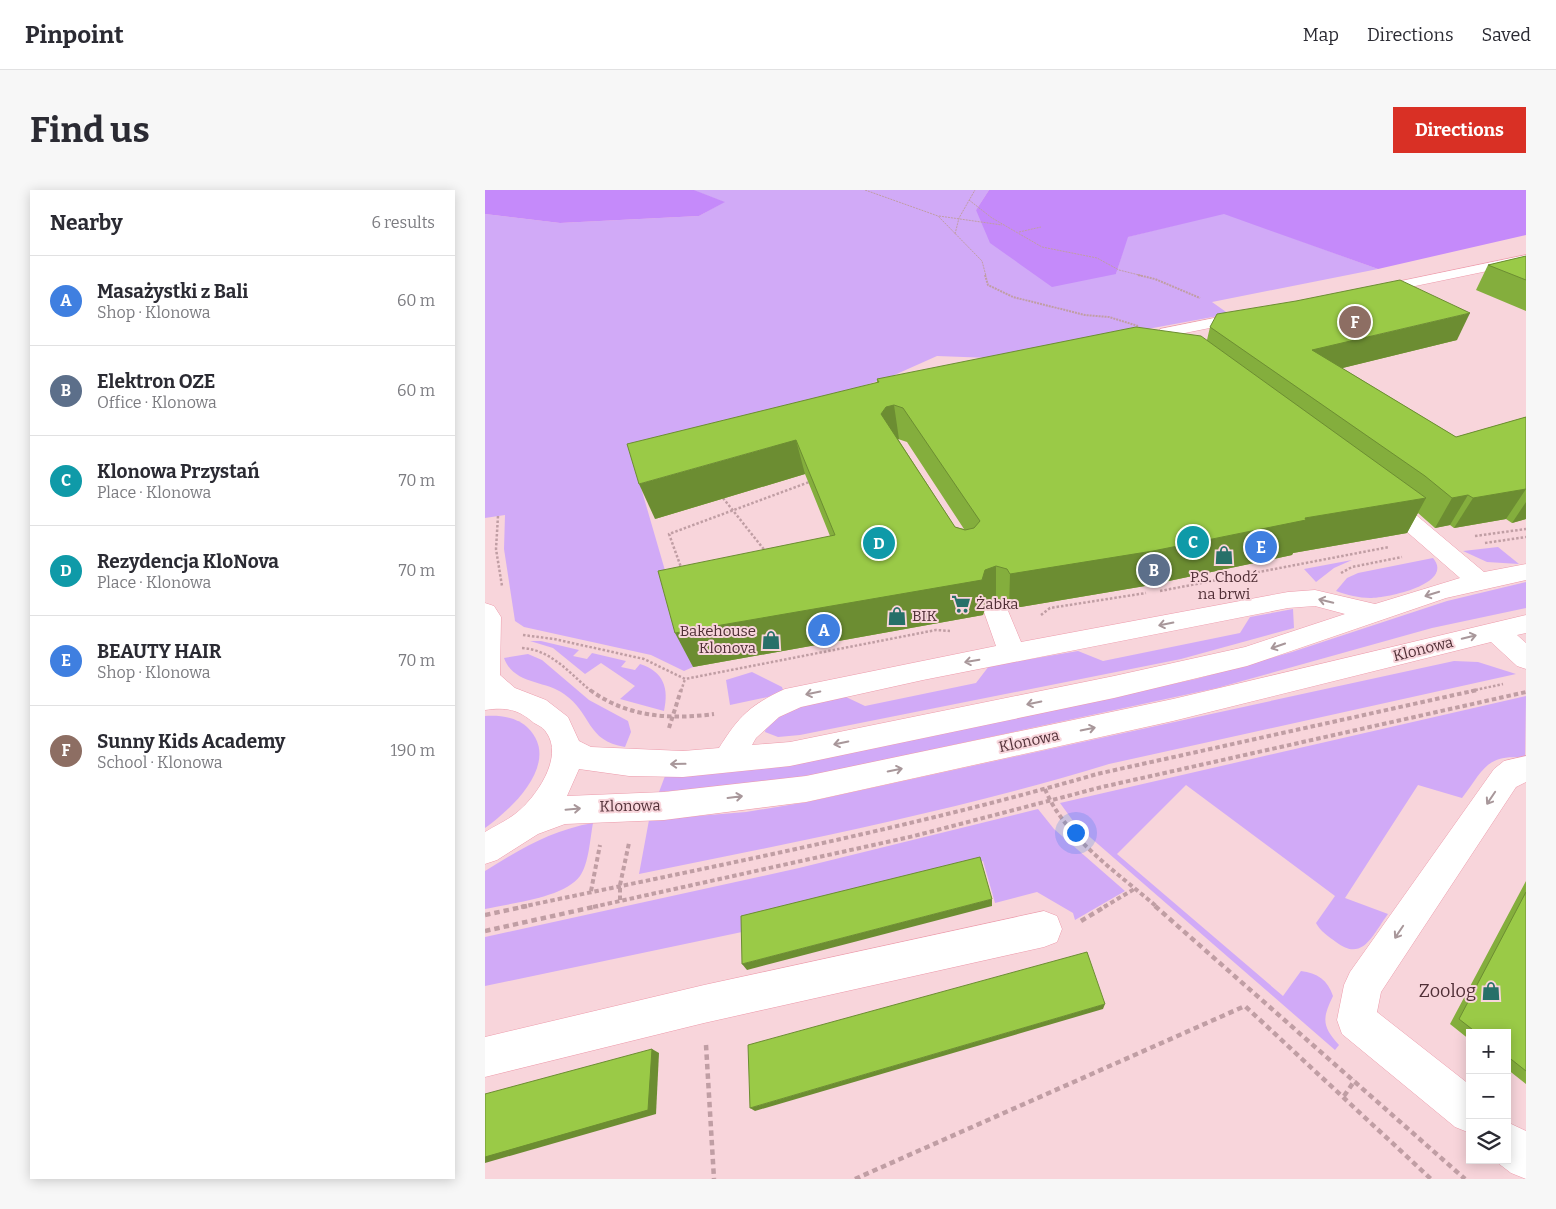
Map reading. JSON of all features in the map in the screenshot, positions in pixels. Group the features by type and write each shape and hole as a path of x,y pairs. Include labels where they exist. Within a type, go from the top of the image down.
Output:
{"street":[{"path":"1360,293 1520,260"},
{"path":"1206,366 1166,336 1166,332 1264,313"},
{"path":"1369,489 1479,580"},
{"path":"568,749 586,759 614,763 683,764 790,754 1247,656 1373,612 1479,580 1526,572"},
{"path":"727,761 746,730 769,709 795,697 1288,600 1315,598 1373,612"},
{"path":"485,612 488,617 486,679 495,698 536,708 558,725 568,749 563,774 551,795 527,824 485,849"},
{"path":"999,620 1012,654"},
{"name":"Klonowa","path":"527,824 565,810 665,806 806,789 1183,708 1526,624"},
{"path":"1495,631 1526,659"},
{"path":"1466,1109 1356,1020 1363,985 1505,778 1515,770 1526,769"},
{"path":"485,1057 704,1004 1045,929"},
{"path":"1511,1146 1526,1158"}],"path":[{"path":"865,190 938,216 1004,225"},
{"path":"955,235 958,220 975,190"},
{"path":"969,200 1004,225 1042,247 1097,258 1119,270 1155,279 1194,295 1210,305 1216,322"},
{"path":"938,216 981,261 988,285 1013,297 1085,315 1109,317 1166,332"},
{"path":"1018,232 1041,227"},
{"path":"684,575 669,534 808,481 814,482"},
{"path":"723,498 768,555"},
{"path":"498,516 496,549 502,588"},
{"path":"1470,537 1526,529"},
{"path":"1482,543 1524,537 1526,541"},
{"path":"1157,591 1393,546"},
{"path":"1315,598 1343,571 1409,556"},
{"path":"518,636 540,637 644,659 685,679 936,630 979,632 999,620 1032,620 1050,608 1148,593"},
{"path":"513,650 531,648 544,652 603,699 647,717 672,719 747,709 769,709"},
{"path":"667,733 685,679"},
{"path":"485,916 591,891 832,840 1045,789 1106,771 1506,683"},
{"path":"485,931 914,836 1049,800 1526,692"},
{"path":"1045,789 1053,809 1068,829 1356,1078 1465,1179"},
{"path":"591,891 601,839"},
{"path":"620,900 620,885 630,839"},
{"path":"1045,929 1076,924 1136,888"},
{"path":"704,1004 714,1179"},
{"path":"855,1179 1245,1006 1344,1096 1431,1179"},
{"path":"1344,1096 1356,1078"}],"shaded area":[{"path":"485,190 694,190 725,202 699,216 560,223 485,214"},
{"path":"693,190 989,190 976,210 1116,274 1127,237 1224,213 1378,269 1212,302 1229,314 990,358 937,356 890,377 684,445 635,467 693,667 684,671 651,655 524,627 515,621 504,549 505,515 485,518 485,214 560,223 699,216 724,202"},
{"path":"989,190 1526,190 1526,235 1378,269 1224,214 1128,237 1116,274 1052,287 990,243 976,210"},
{"path":"1498,547 1519,564 1487,562 1463,551"},
{"path":"1433,558 1437,567 1435,575 1416,588 1370,598 1336,591 1347,578 1358,573"},
{"path":"1352,560 1334,568 1316,582 1304,569"},
{"path":"1526,582 1526,608 1432,628 1217,688 818,774 743,785 659,792 665,776 955,731 1196,679 1292,652 1447,601"},
{"path":"1293,609 1294,628 1181,659 800,735 778,737 765,732 766,726 791,708 844,696 865,706 976,683 989,666 1078,651 1103,661 1240,633 1250,617"},
{"path":"530,641 541,641 579,650 573,656 587,659 592,653 626,661 621,667 635,670 640,664 648,667 655,671 663,682 666,695 664,711 620,699 635,686 601,663 585,674 553,648"},
{"path":"528,654 542,660 589,700 628,721 631,732 625,747 612,744 603,739 596,733 573,701 548,686 522,678 509,667 504,658"},
{"path":"1454,661 1478,662 1516,674 1109,764 993,797 875,825 639,874 649,820 746,812 807,802"},
{"path":"752,672 782,687 783,690 768,697 730,705 726,680"},
{"path":"1526,696 1525,758 1512,757 1493,761 1481,772 1462,798 1418,785 1345,898 1388,914 1372,937 1360,948 1345,948 1325,933 1316,923 1335,896 1186,785 1117,854 1283,996 1301,971 1321,978 1331,990 1333,996 1325,1022 1329,1033 1339,1045 1335,1050 1076,825 1060,803"},
{"path":"485,716 508,718 524,724 537,741 539,755 536,770 529,784 508,809 485,828"},
{"path":"1038,809 1054,829 1125,891 1075,920 1073,913 1037,892 995,903 983,861 743,919 742,932 485,986 485,937 799,868"},
{"path":"593,823 589,851 583,871 572,883 550,895 485,909 485,871 550,835"}],"building":[{"path":"1526,256 1526,280 1488,265"},
{"path":"1400,280 1470,313 1312,350 1456,437 1526,417 1526,489 1473,498 1468,495 1452,498 1425,476 1210,327 1217,314 1296,301"},
{"path":"1136,327 1201,336 1426,498 1305,518 1306,520 1153,551 1010,574 1007,569 996,566 985,570 982,580 675,633 658,571 835,535 796,440 639,484 627,444 879,382 877,379","holes":["894,405 903,408 980,521 974,528 965,530 955,527 881,414 886,407"]},
{"path":"980,857 992,899 742,964 741,916"},
{"path":"1526,892 1526,1071 1511,1059 1511,1029 1472,1029 1459,1019"},
{"path":"1087,952 1105,1004 750,1108 748,1045"},
{"path":"652,1049 648,1110 485,1157 485,1094"}],"place":[{"name":"Sunny Kids Academy","path":"1355,322"},
{"name":"Klonowa Przystań","path":"1193,542"},
{"name":"Rezydencja KloNova","path":"879,543"},
{"name":"BEAUTY HAIR","path":"1261,547"},
{"name":"P.S. Chodź na brwi","path":"1224,555"},
{"name":"Elektron OZE","path":"1154,570"},
{"name":"Żabka","path":"961,604"},
{"name":"BIK","path":"897,616"},
{"name":"Masażystki z Bali","path":"824,630"},
{"name":"Bakehouse Klonova","path":"771,640"},
{"name":"Zoolog","path":"1491,991"}]}
